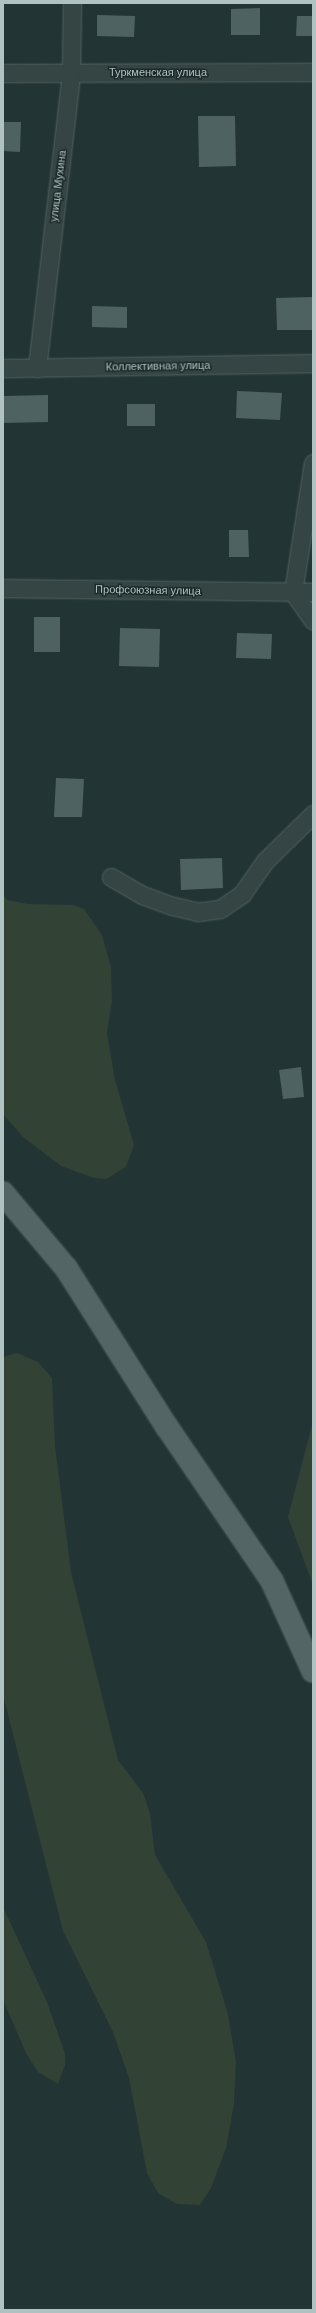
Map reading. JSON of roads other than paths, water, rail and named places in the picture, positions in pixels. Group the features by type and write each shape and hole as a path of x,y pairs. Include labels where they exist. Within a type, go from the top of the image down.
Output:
{"main road":[{"path":"3,1193 66,1268 167,1427 272,1581 313,1671"}],"street":[{"name":"улица Мухина","path":"36,368 71,72 72,3"},
{"name":"Туркменская улица","path":"3,73 313,72"},
{"name":"Коллективная улица","path":"3,368 313,363"},
{"path":"313,463 293,592 313,621"},
{"name":"Профсоюзная улица","path":"3,588 313,592"},
{"path":"111,877 142,895 173,906 198,912 220,908 242,894 265,861 313,814"}]}
